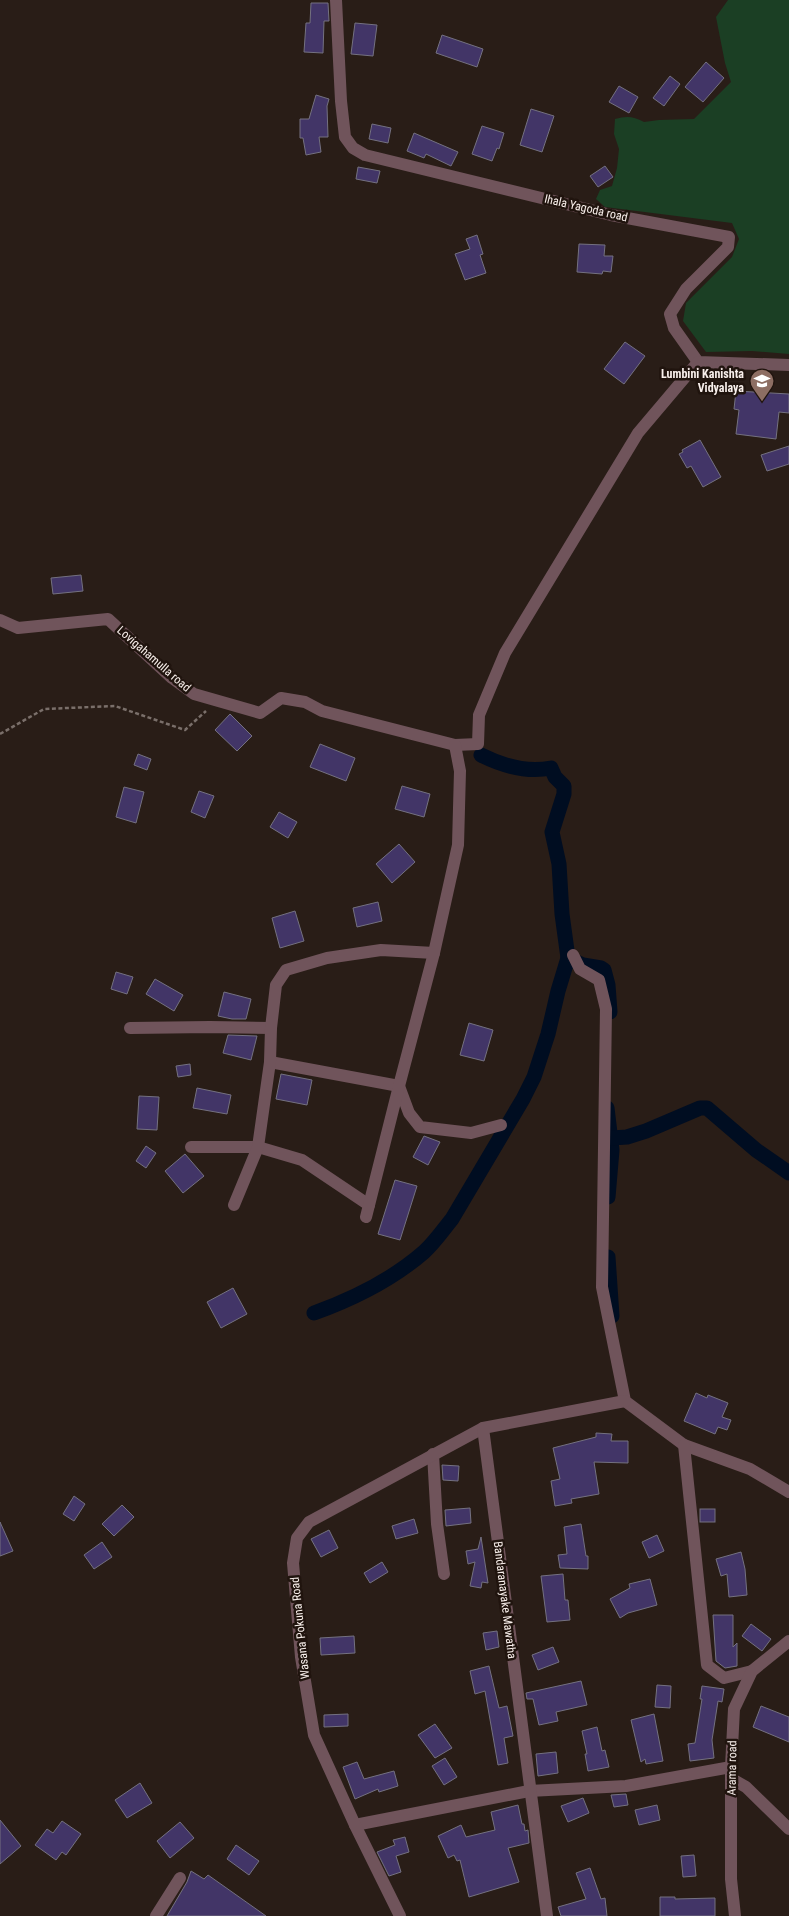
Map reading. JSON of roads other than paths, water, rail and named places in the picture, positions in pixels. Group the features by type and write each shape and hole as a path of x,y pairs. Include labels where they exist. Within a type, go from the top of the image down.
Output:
{"street":[{"name":"Ihala Yagoda road","path":"336,0 341,101 345,137 353,148 365,155 611,215 729,237 728,247 686,289 670,314 674,328 698,362"},
{"path":"698,362 789,365"},
{"name":"Lovigahamulla road","path":"0,620 18,628 108,619 172,678 194,694 260,713 280,698 305,702 322,711 455,745 478,744 479,715 505,653 638,433 698,362"},
{"path":"191,1147 258,1146 302,1160 368,1211 398,1086 434,953 458,845 460,771 455,745"},
{"path":"234,1204 258,1146 270,1062 271,1028 276,985 286,970 327,958 381,950 434,953"},
{"path":"573,955 580,969 599,980 606,1009 602,1287 625,1401 684,1445 750,1469 789,1492"},
{"path":"130,1028 271,1028"},
{"path":"270,1062 398,1086"},
{"path":"398,1086 409,1113 420,1126 471,1134 501,1125"},
{"path":"483,1428 625,1401"},
{"name":"Wasana Pokuna Road","path":"400,1916 355,1825 314,1735 301,1657 293,1562 297,1538 309,1522 483,1428"},
{"name":"Bandaranayake Mawatha","path":"483,1428 529,1791 547,1916"},
{"path":"684,1445 707,1665 724,1678 752,1671"},
{"path":"433,1454 437,1524 444,1574"},
{"name":"Arama road","path":"735,1916 731,1879 731,1773 734,1709 752,1671 789,1641"},
{"path":"355,1825 529,1791 626,1786 731,1773 789,1830"},
{"path":"156,1916 180,1878"}],"waterway":[{"path":"314,1313 358,1295 386,1279 412,1262 435,1240 452,1219 523,1099 534,1077 548,1034 568,958 562,914 559,864 552,832 564,794 564,786 555,777 551,768 533,770 515,768 481,755"},
{"path":"568,958 583,965 604,970 608,985 610,1012"},
{"path":"607,1108 612,1150 608,1197"},
{"path":"612,1138 627,1137 700,1108 707,1108 756,1150 789,1173"},
{"path":"608,1257 612,1316"}],"place":[{"name":"Lumbini Kanishta Vidyalaya","path":"762,402"}]}
